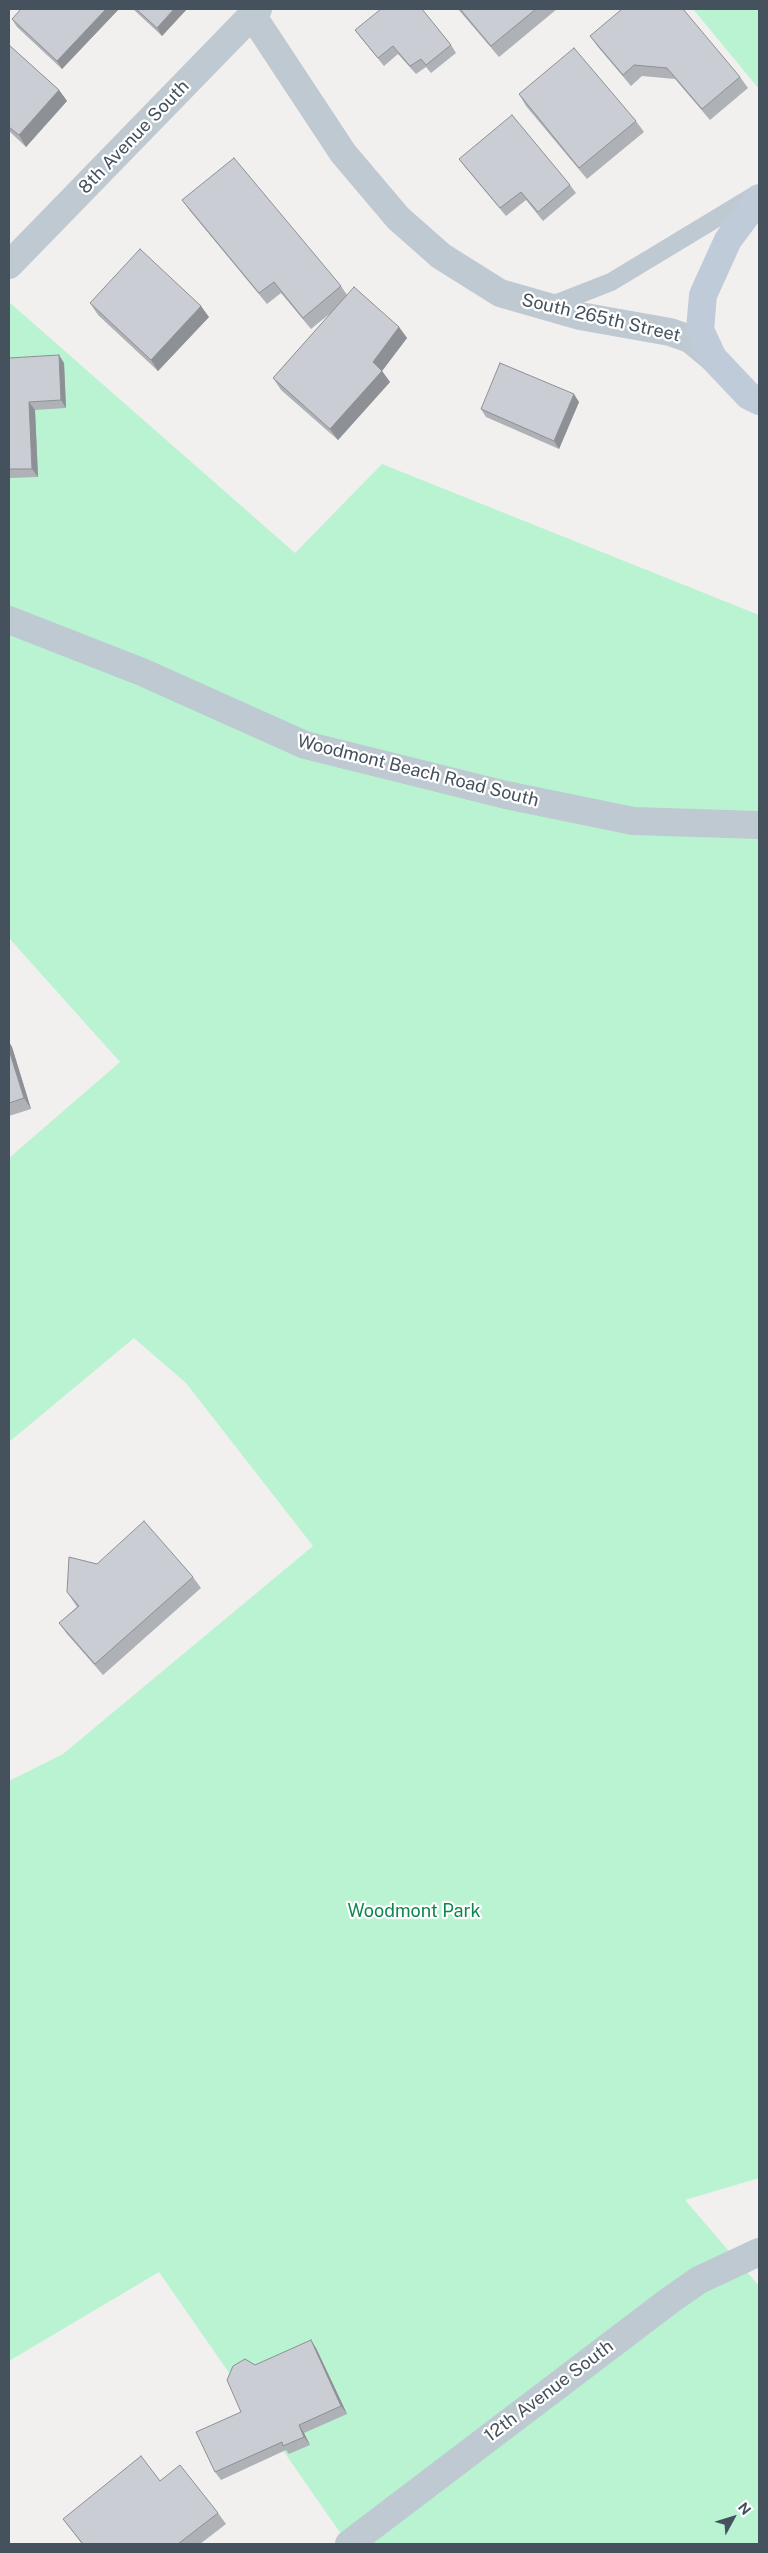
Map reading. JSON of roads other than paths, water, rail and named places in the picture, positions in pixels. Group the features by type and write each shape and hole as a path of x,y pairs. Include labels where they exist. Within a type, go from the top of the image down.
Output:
{"main road":[{"path":"759,198 728,240 706,288 703,296 700,330 713,358 749,396 759,401"}],"street":[{"name":"8th Avenue South","path":"9,265 255,12"},
{"name":"South 265th Street","path":"255,12 343,153 398,218 441,256 500,293 546,308 580,316 670,332 690,339 713,358"},
{"name":"Woodmont Beach Road South","path":"9,620 142,672 305,745 506,795 633,821 759,825"},
{"name":"12th Avenue South","path":"348,2544 668,2301 699,2280 759,2252"}],"lane":[{"path":"546,308 611,282 759,192"}],"park label":[{"name":"Woodmont Park","path":"414,1911"}]}
